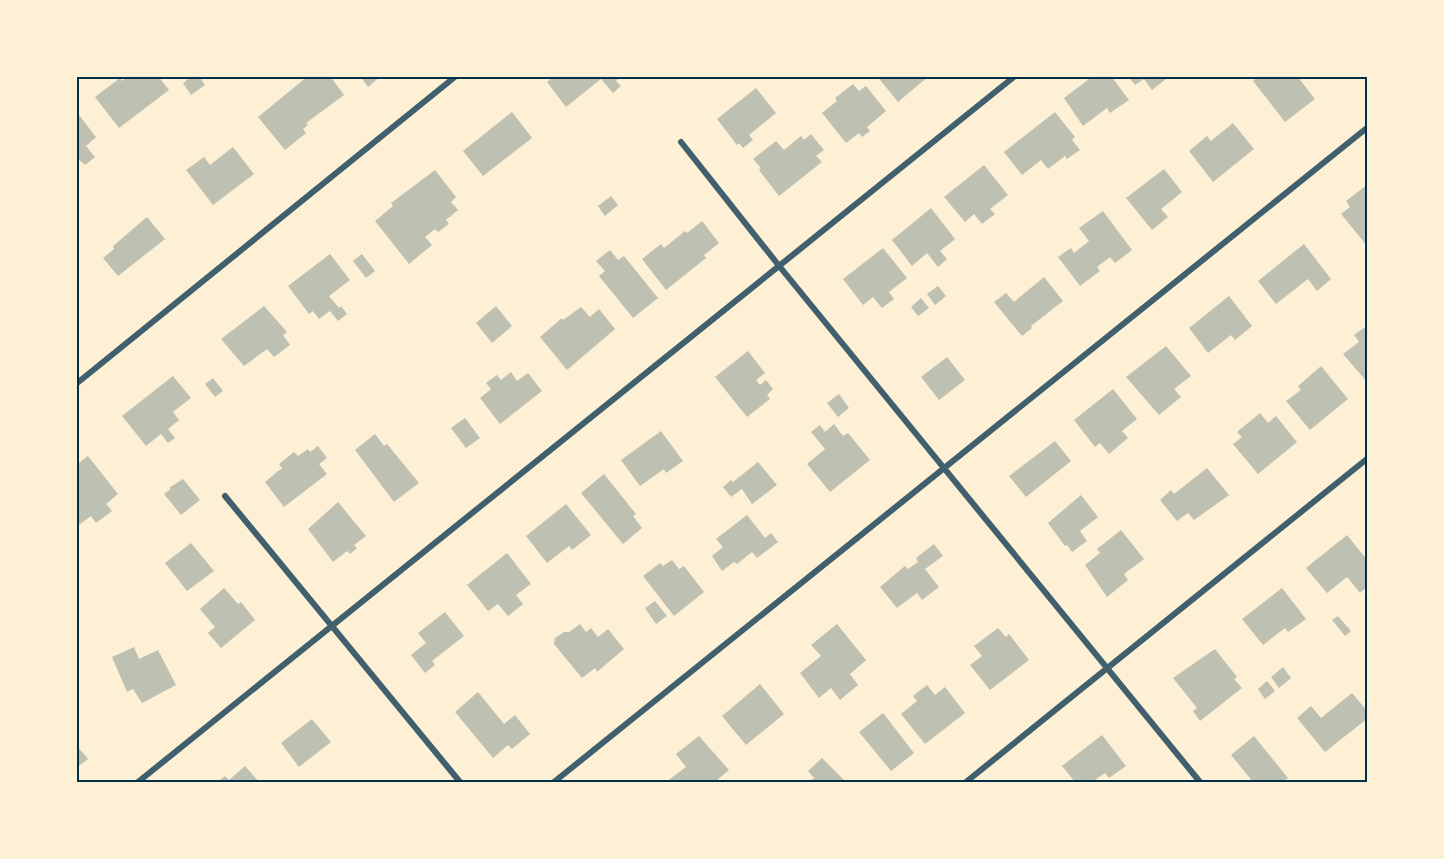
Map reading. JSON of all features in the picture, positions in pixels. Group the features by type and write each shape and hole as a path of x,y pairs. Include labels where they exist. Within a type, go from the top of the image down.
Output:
{"street":[{"path":"76,384 456,76"},
{"path":"138,783 1015,76"},
{"path":"554,783 1368,127"},
{"path":"681,142 1200,783"},
{"path":"966,783 1368,458"},
{"path":"225,496 460,783"}],"building":[{"path":"128,76 158,76 169,90 119,128 95,97 120,78 122,81"},
{"path":"192,76 199,76 205,85 191,95 183,83"},
{"path":"308,76 330,76 344,95 306,123 308,125 303,129 306,133 285,150 258,117"},
{"path":"360,76 381,76 368,87"},
{"path":"554,76 615,76 621,86 613,93 601,79 566,107 547,82"},
{"path":"877,76 929,76 898,102"},
{"path":"1093,76 1111,76 1129,100 1110,113 1107,108 1083,126 1064,98"},
{"path":"1128,76 1164,76 1166,79 1152,90 1144,79 1135,85"},
{"path":"1259,76 1297,76 1315,99 1285,122 1253,81"},
{"path":"853,84 859,91 866,86 886,111 867,127 870,131 862,137 859,133 846,143 822,113 837,101 835,98"},
{"path":"756,88 776,113 749,135 753,140 743,148 739,143 737,145 717,119"},
{"path":"512,112 532,138 483,176 463,151"},
{"path":"1055,112 1075,137 1072,140 1080,150 1067,159 1065,156 1048,169 1041,160 1022,175 1004,152"},
{"path":"79,115 96,137 86,146 95,157 85,165 76,157 76,118"},
{"path":"1233,123 1254,149 1213,182 1189,151 1207,136 1211,141"},
{"path":"811,134 824,150 816,156 822,162 779,196 753,159 776,141 784,150 801,136 804,140"},
{"path":"233,147 254,174 213,205 186,170 204,157 210,165"},
{"path":"984,165 1008,195 990,209 995,214 982,224 974,214 965,222 944,197"},
{"path":"1164,169 1182,192 1161,209 1168,217 1152,230 1126,198"},
{"path":"435,170 456,197 451,202 458,210 446,220 449,224 438,232 435,229 425,237 432,245 409,264 375,221 393,206 391,203"},
{"path":"1368,184 1368,247 1341,214 1350,207 1346,201"},
{"path":"611,196 618,205 605,216 598,206"},
{"path":"931,208 955,239 940,251 947,259 938,267 927,253 912,266 892,240"},
{"path":"1103,211 1132,250 1115,263 1110,257 1097,267 1100,271 1080,286 1058,257 1071,248 1074,253 1089,241 1079,228"},
{"path":"147,217 165,239 118,276 103,258 114,249 113,246"},
{"path":"702,221 719,243 704,255 706,258 666,290 642,259 661,244 664,248"},
{"path":"1304,244 1331,279 1317,291 1308,279 1276,304 1258,281"},
{"path":"883,248 907,278 889,292 894,299 882,308 873,297 863,305 843,279"},
{"path":"610,250 618,260 624,256 658,298 633,318 599,276 605,271 596,261"},
{"path":"330,254 350,280 329,296 347,314 338,321 330,311 319,319 313,311 309,314 288,286"},
{"path":"362,254 375,271 366,278 353,261"},
{"path":"1044,277 1063,301 1022,336 994,302 1006,293 1014,302"},
{"path":"938,286 946,296 935,305 927,294"},
{"path":"1229,296 1252,326 1235,340 1231,335 1208,353 1189,328"},
{"path":"921,298 929,308 918,316 911,307"},
{"path":"264,306 287,332 283,335 290,345 274,357 267,349 244,366 221,339"},
{"path":"496,306 512,326 492,343 476,323"},
{"path":"581,307 590,317 599,309 615,329 567,370 540,337 562,318 563,320"},
{"path":"1368,325 1368,383 1343,354 1359,342 1354,335"},
{"path":"1166,346 1191,376 1174,389 1181,397 1159,415 1126,377"},
{"path":"748,351 765,373 756,380 760,385 766,380 773,389 767,395 770,399 747,417 715,377"},
{"path":"947,357 965,380 939,400 921,377"},
{"path":"1321,366 1348,399 1310,430 1286,401 1301,390 1298,386"},
{"path":"511,372 517,381 528,373 542,391 500,424 480,398 491,389 486,383 497,375 501,380"},
{"path":"173,376 191,398 173,412 179,420 168,429 175,438 168,443 161,434 146,446 122,416"},
{"path":"213,378 223,391 215,397 205,384"},
{"path":"1113,389 1137,419 1122,431 1128,438 1109,454 1100,443 1095,447 1074,420"},
{"path":"839,394 849,408 838,417 827,403"},
{"path":"1260,413 1268,423 1276,416 1297,442 1258,474 1233,444 1242,437 1237,432"},
{"path":"465,418 480,438 466,448 451,428"},
{"path":"834,424 843,436 848,433 870,460 830,492 807,464 825,449 811,432 820,425 825,432"},
{"path":"661,431 683,461 666,473 664,469 640,486 621,460"},
{"path":"375,434 384,446 387,444 419,483 394,502 355,450"},
{"path":"1055,441 1071,461 1026,497 1009,476"},
{"path":"318,446 327,458 319,464 327,474 284,507 265,482 282,468 279,464 294,452 298,456"},
{"path":"88,456 118,494 106,504 112,511 96,523 91,516 76,527 76,465"},
{"path":"758,462 777,485 752,504 742,489 731,497 723,487"},
{"path":"1207,468 1229,495 1194,520 1188,513 1177,521 1160,500 1171,490 1174,494"},
{"path":"604,474 636,514 633,516 642,528 623,544 581,493"},
{"path":"183,479 200,500 181,515 164,494"},
{"path":"1081,495 1098,517 1080,531 1087,541 1072,552 1048,523"},
{"path":"338,502 366,536 354,545 357,548 350,554 347,551 333,562 308,529"},
{"path":"566,504 591,535 572,550 569,546 547,563 526,536"},
{"path":"747,515 765,538 771,533 778,542 757,558 752,552 737,564 734,562 722,571 712,556 723,547 716,539"},
{"path":"1121,530 1144,559 1124,574 1128,580 1107,597 1085,565 1100,553 1097,549"},
{"path":"1347,535 1368,561 1366,570 1368,586 1360,593 1347,577 1327,593 1306,568"},
{"path":"191,543 214,571 187,591 165,563"},
{"path":"934,544 943,556 925,569 939,587 922,600 917,593 897,608 880,587 905,566 908,569 918,562 916,558"},
{"path":"507,553 531,584 516,595 523,604 508,616 498,604 488,611 467,585"},
{"path":"672,560 679,569 684,566 704,592 674,616 643,576 660,563 663,566"},
{"path":"224,588 238,604 241,602 255,620 221,648 208,633 215,627 200,609"},
{"path":"1282,588 1306,619 1288,632 1285,628 1263,645 1242,619"},
{"path":"655,601 667,616 656,624 645,608"},
{"path":"445,612 464,636 432,661 435,665 425,673 411,655 426,643 418,633"},
{"path":"1338,616 1351,631 1345,636 1332,620"},
{"path":"580,624 586,632 591,628 598,637 608,629 624,649 597,672 595,668 582,678 554,644 555,638"},
{"path":"837,624 866,660 850,674 858,685 840,700 831,688 819,698 800,673 821,656 811,645"},
{"path":"998,628 1006,637 1009,634 1029,660 990,690 970,665 982,656 974,646"},
{"path":"134,647 139,659 158,650 176,685 142,703 133,689 127,692 112,657"},
{"path":"1215,649 1237,677 1234,679 1242,688 1200,721 1193,711 1197,708 1173,678"},
{"path":"1283,667 1291,678 1279,688 1271,677"},
{"path":"1267,681 1275,691 1265,699 1258,689"},
{"path":"760,684 784,714 746,745 722,716"},
{"path":"927,685 935,695 945,687 965,713 925,744 901,714 917,701 913,696"},
{"path":"478,692 504,724 515,715 530,734 512,749 508,745 493,758 455,712"},
{"path":"1352,693 1368,712 1368,718 1325,752 1297,718 1311,706 1321,718"},
{"path":"883,713 914,753 891,771 859,732"},
{"path":"312,719 331,742 299,767 281,743"},
{"path":"1102,735 1126,766 1109,778 1105,773 1092,782 1075,782 1062,766"},
{"path":"699,736 729,770 715,782 666,782 686,767 676,754"},
{"path":"1254,736 1288,778 1283,782 1253,782 1231,755"},
{"path":"76,745 88,759 76,768"},
{"path":"822,758 846,782 809,782 814,778 808,771"},
{"path":"245,766 259,782 217,782 225,776 229,780"}]}
